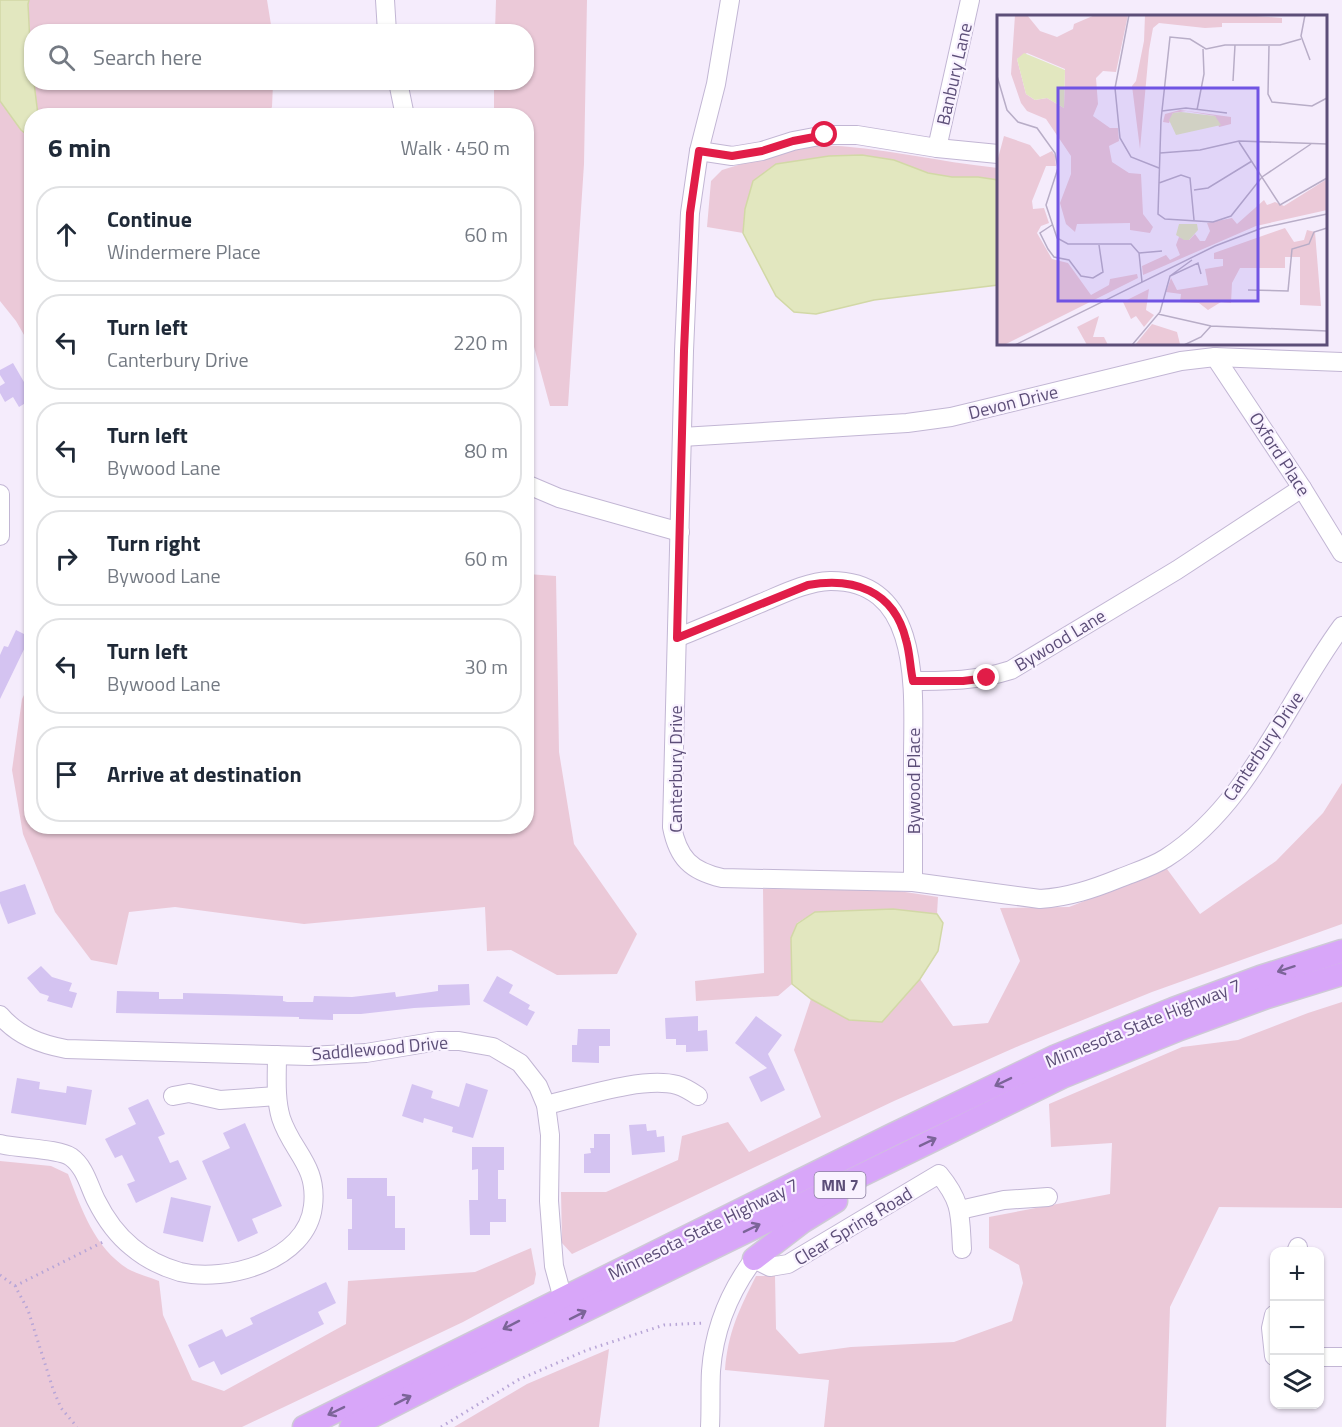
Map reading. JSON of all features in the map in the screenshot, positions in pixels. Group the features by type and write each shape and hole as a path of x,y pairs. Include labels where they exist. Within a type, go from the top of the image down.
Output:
{"main road":[{"name":"Minnesota State Highway 7","path":"304,1427 1056,1056 1260,977 1342,951"},
{"name":"Minnesota State Highway 7","path":"351,1427 1062,1077 1169,1033 1342,974"},
{"path":"754,1259 802,1222 890,1170 902,1155"}],"street":[{"path":"385,0 386,24"},
{"name":"Canterbury Drive","path":"730,0 716,84 699,151 690,213 684,351 672,827 675,842 682,856 692,866 706,874 722,878 913,882 1040,899 1062,898 1082,893 1164,859 1190,840 1221,809 1246,777 1342,626"},
{"name":"Banbury Lane","path":"937,148 970,0"},
{"path":"400,90 403,108"},
{"path":"699,151 732,156 825,135 857,135 937,148 997,154"},
{"name":"Devon Drive","path":"682,437 907,423 951,417 1154,366 1215,357 1342,362"},
{"name":"Oxford Place","path":"1215,357 1302,488 1342,554"},
{"path":"534,487 559,498 680,532"},
{"name":"Bywood Lane","path":"913,681 963,681 987,678 1011,670 1177,570 1302,488"},
{"path":"0,494 0,537"},
{"path":"677,638 808,585 829,581 849,583 869,591 887,603 899,621 906,639 913,681"},
{"name":"Bywood Place","path":"913,681 913,882"},
{"name":"Saddlewood Drive","path":"0,1015 25,1037 45,1045 66,1049 309,1056 366,1053 438,1041 459,1041 493,1047 520,1063 538,1086 546,1105 550,1135 549,1201 554,1266 564,1299"},
{"path":"0,1144 70,1156 81,1167 97,1202 112,1227 132,1247 154,1262 181,1272 209,1275 237,1272 280,1254 293,1245 304,1234 311,1220 314,1187 302,1154 287,1134 280,1116 277,1096 277,1055"},
{"path":"546,1105 621,1088 661,1083 678,1085 698,1096"},
{"path":"173,1096 189,1093 220,1100 277,1096"},
{"name":"Clear Spring Road","path":"754,1259 770,1267 789,1264 939,1174 950,1188 960,1210 962,1249"},
{"path":"960,1210 1004,1200 1048,1197"},
{"path":"710,1427 711,1370 721,1323 743,1274 754,1259"},
{"path":"1324,1357 1342,1357"}],"path":[{"path":"15,1286 118,1234"},
{"path":"0,1275 15,1286 28,1311 61,1408 77,1427"},
{"path":"441,1427 518,1380 587,1350 664,1325 721,1323"}],"shaded area":[{"path":"0,0 29,0 29,24 24,24 24,90 35,90 37,108 24,108 24,132 0,101"},
{"path":"29,0 267,0 271,24 29,24"},
{"path":"496,0 587,0 584,164 568,406 550,406 534,347 534,108 494,108 494,90 534,90 534,24 495,24"},
{"path":"35,90 273,90 271,108 37,108"},
{"path":"0,101 24,130 24,335 0,301"},
{"path":"820,145 842,146 997,168 997,180 928,173 894,160 829,156 776,164 745,209 743,233 707,227 711,181 722,170 770,155"},
{"path":"862,155 894,160 928,173 997,180 997,285 874,300 816,314 794,312 776,296 743,233 745,209 753,181 776,164 829,156"},
{"path":"534,574 556,576 559,752 574,844 637,934 617,974 557,975 511,950 487,951 485,907 304,924 175,907 129,912 117,965 91,960 55,912 23,834 12,770 24,695 24,834 534,834"},
{"path":"1342,783 1342,924 1152,992 1021,1045 894,1101 572,1254 562,1243 561,1192 606,1192 678,1160 682,1136 728,1122 749,1152 821,1117 794,1050 811,999 849,1020 882,1022 920,979 953,1026 988,1023 1020,961 1000,908 1069,907 1167,869 1200,914 1276,861 1323,813"},
{"path":"763,889 892,890 938,897 937,914 893,909 815,912 797,923 791,938 792,984 778,996 696,1001 695,981 764,973"},
{"path":"893,909 937,914 943,923 938,951 920,979 882,1022 849,1020 811,999 792,984 791,938 797,924 815,912"},
{"path":"1342,1002 1342,1208 1219,1207 1170,1307 1166,1427 824,1427 829,1380 725,1370 735,1322 756,1276 775,1276 776,1329 799,1354 851,1347 954,1342 1012,1321 1023,1283 1019,1265 989,1248 989,1217 1110,1194 1112,1143 1051,1147 1049,1104 1182,1047 1238,1040"},
{"path":"0,1161 51,1166 68,1174 90,1227 106,1250 128,1269 159,1281 163,1315 192,1380 224,1391 346,1324 348,1281 475,1272 531,1248 536,1274 534,1284 463,1322 242,1427 0,1427"},
{"path":"609,1349 599,1427 454,1427 527,1384"}],"building":[{"path":"13,363 24,382 24,404 19,407 13,397 5,402 0,393 0,386 5,383 0,370"},
{"path":"16,630 24,634 24,649 0,699 0,655 4,646 8,647"},
{"path":"25,884 36,914 8,924 0,903 0,892"},
{"path":"41,966 52,977 72,983 69,991 77,993 72,1008 47,1001 49,996 40,993 27,978"},
{"path":"497,976 513,985 509,993 530,1005 528,1009 535,1012 527,1026 483,1001"},
{"path":"469,984 470,1005 361,1014 333,1014 333,1020 299,1019 299,1017 116,1013 117,991 159,992 159,999 183,999 183,993 283,996 283,1001 287,1002 313,1002 314,996 352,997 395,992 396,997 438,991 438,985"},
{"path":"698,1016 698,1031 707,1030 708,1051 686,1052 686,1045 676,1045 676,1039 666,1039 665,1018"},
{"path":"756,1016 782,1035 768,1054 785,1090 761,1102 749,1077 767,1068 735,1043"},
{"path":"578,1029 610,1029 610,1046 599,1046 599,1063 572,1062 572,1045 577,1045"},
{"path":"17,1078 40,1082 39,1089 66,1093 67,1086 92,1090 86,1125 11,1113"},
{"path":"466,1083 488,1090 473,1138 452,1132 453,1127 424,1118 423,1123 402,1116 412,1084 433,1091 431,1098 459,1107"},
{"path":"148,1099 165,1134 158,1137 170,1163 178,1160 187,1179 136,1203 127,1184 135,1181 122,1155 115,1158 105,1139 136,1124 128,1108"},
{"path":"245,1123 282,1206 252,1219 258,1233 238,1242 202,1161 230,1148 223,1133"},
{"path":"646,1124 647,1131 656,1130 657,1137 664,1136 665,1152 632,1155 629,1125"},
{"path":"594,1134 610,1134 610,1173 584,1173 584,1154 591,1153 590,1148 594,1148"},
{"path":"472,1147 504,1147 504,1170 498,1170 498,1199 506,1199 506,1222 490,1222 490,1235 470,1235 469,1200 478,1200 478,1169 472,1170"},
{"path":"347,1178 387,1178 387,1196 395,1196 395,1228 405,1228 405,1250 348,1250 348,1229 352,1229 352,1199 347,1199"},
{"path":"171,1197 211,1206 203,1242 163,1233"},
{"path":"326,1282 336,1303 318,1312 324,1324 221,1375 214,1361 199,1368 188,1345 222,1329 226,1337 253,1324 250,1318"}],"route":[{"path":"825,135 732,156 699,151 690,213 677,638 808,585 829,581 849,583 869,591 887,603 899,621 906,639 913,681 963,681 987,678"}]}
